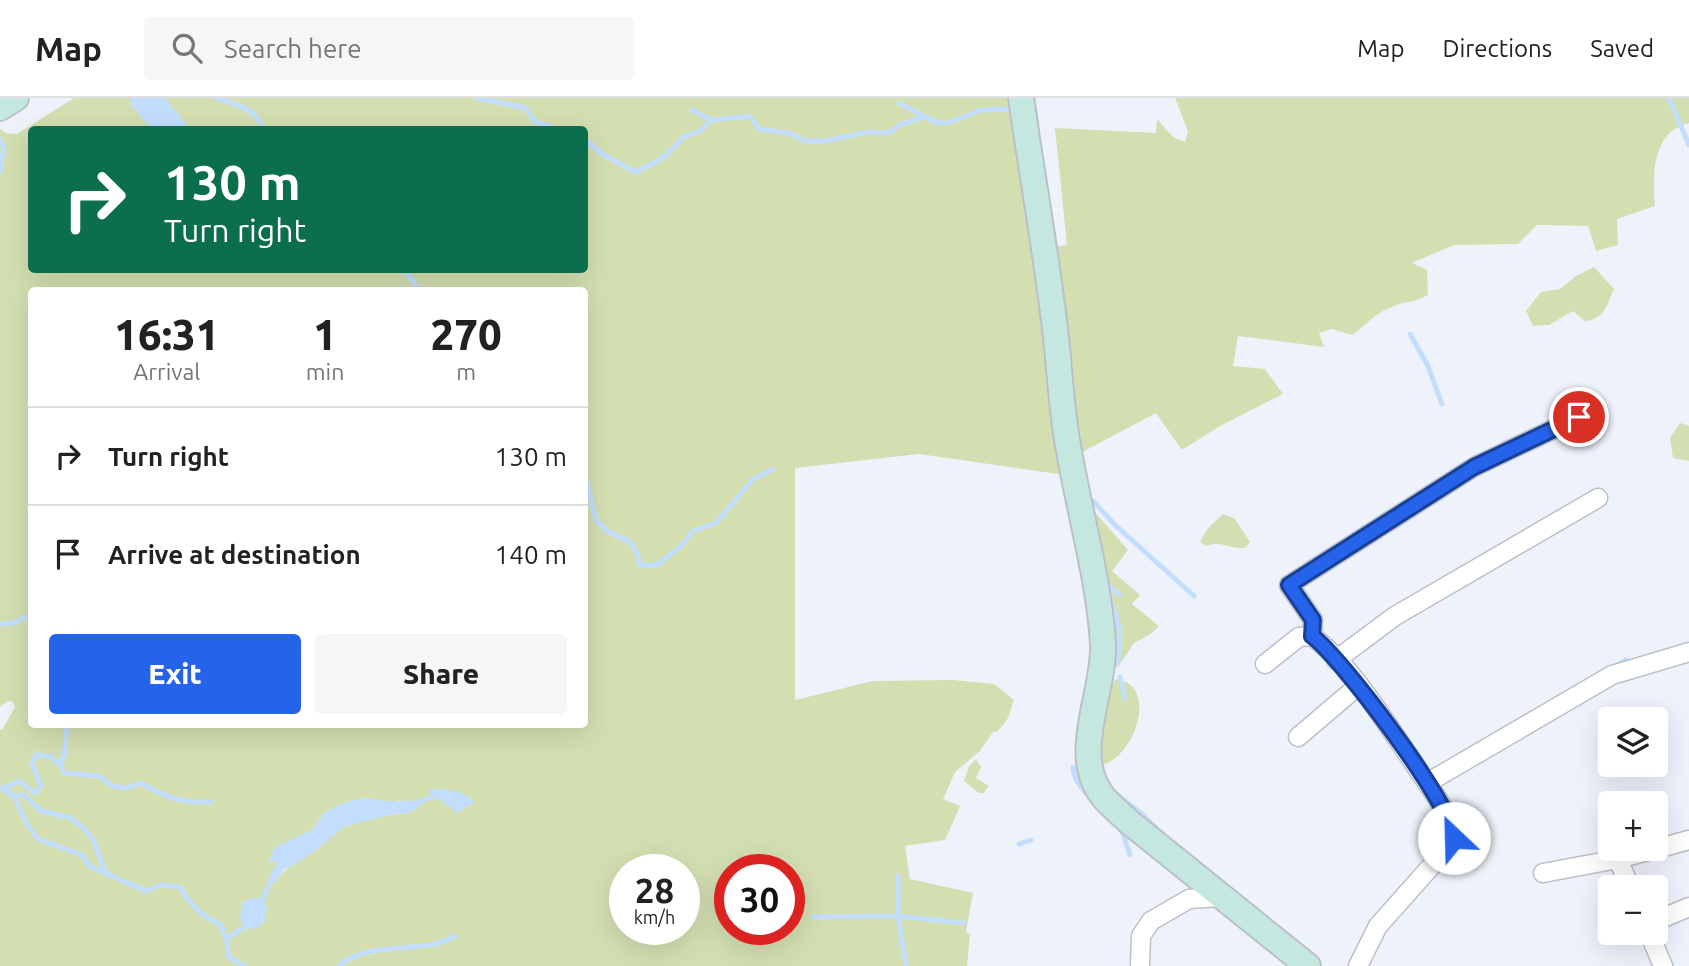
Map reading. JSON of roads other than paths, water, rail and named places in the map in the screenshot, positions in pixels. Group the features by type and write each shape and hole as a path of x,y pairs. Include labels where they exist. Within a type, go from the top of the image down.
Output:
{"street":[{"path":"0,108 16,98"},
{"path":"1020,98 1055,327 1068,448 1100,614 1101,682 1089,745 1094,782 1104,798 1308,966"},
{"path":"1312,636 1313,620 1289,585 1474,467 1579,417"},
{"path":"1336,660 1395,616 1598,498"},
{"path":"1265,664 1299,637 1312,636 1325,646 1376,708 1427,783 1455,834 1453,841 1378,926 1358,966"},
{"path":"1427,783 1612,675 1689,652"},
{"path":"1298,737 1358,686"},
{"path":"1668,846 1689,840"},
{"path":"1543,873 1607,861"},
{"path":"1140,966 1141,936 1151,921 1189,899 1221,897"},
{"path":"1668,916 1689,907"},
{"path":"1654,945 1663,966"}],"water":[{"path":"440,789 463,794 475,802 457,813 441,800 431,796 429,790"},
{"path":"366,798 420,801 421,806 409,813 393,814 344,827 315,851 284,869 275,882 269,884 283,862 280,860 268,863 275,847 312,830 325,812 343,803"},
{"path":"263,898 267,909 264,923 254,929 244,928 240,917 243,901"}],"waterway":[{"path":"145,98 169,126"},
{"path":"216,98 251,112 262,126"},
{"path":"477,98 526,108 534,121 548,126"},
{"path":"1033,98 1037,123"},
{"path":"1669,98 1689,145"},
{"path":"899,103 935,122 948,123 981,110 1015,109"},
{"path":"692,110 711,120 750,116 759,129 789,133 805,141 825,141 869,132 888,133 902,124 924,117"},
{"path":"588,142 604,155 636,172 663,158 684,137 700,131 711,120"},
{"path":"0,139 4,148 0,171"},
{"path":"407,273 417,287"},
{"path":"1410,334 1428,366 1442,404"},
{"path":"588,486 596,519 602,527 628,541 637,553 640,565 657,565 682,545 693,531 716,523 753,479 773,469"},
{"path":"1085,499 1093,501 1114,524 1194,596"},
{"path":"1106,584 1120,595"},
{"path":"1109,594 1120,630 1118,663"},
{"path":"0,624 14,623 28,616"},
{"path":"1611,668 1626,660"},
{"path":"1120,677 1125,698"},
{"path":"3,789 19,781 35,793 41,786 32,764 36,755 50,756 60,764 64,758 67,728"},
{"path":"60,764 64,773 99,776 112,786 126,788 141,783 174,798 191,802 211,802"},
{"path":"1082,764 1078,768 1073,767 1075,776 1092,799"},
{"path":"0,787 14,796 26,823 38,839 82,855 91,867 146,891 160,885 180,887 197,909 220,924 229,957 244,966"},
{"path":"1113,792 1158,830"},
{"path":"14,796 24,795 41,811 71,818 83,828 93,839 106,874"},
{"path":"413,804 437,795"},
{"path":"1121,828 1130,855"},
{"path":"1019,844 1031,840"},
{"path":"261,902 282,857"},
{"path":"898,876 898,916 906,966"},
{"path":"813,917 898,916 963,923"},
{"path":"226,939 248,925"},
{"path":"339,966 348,959 371,951 435,944 455,936"}]}
